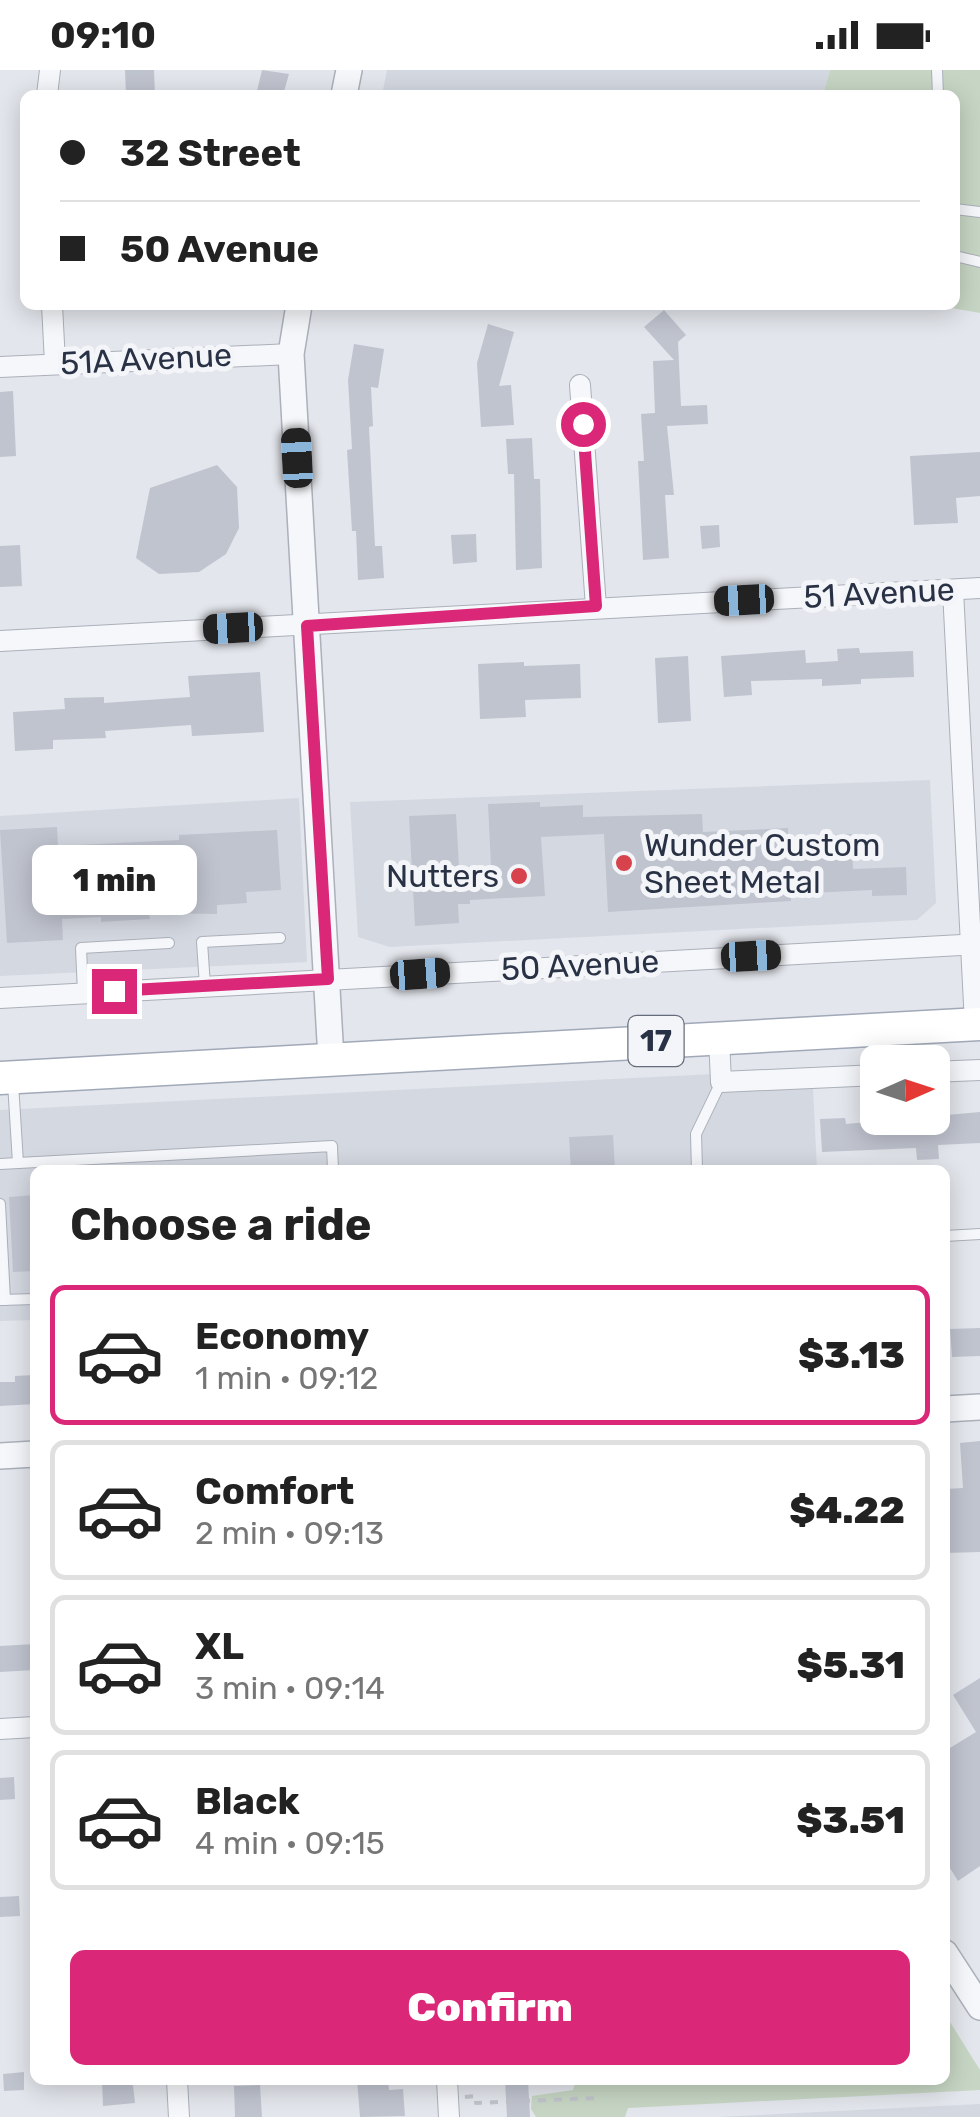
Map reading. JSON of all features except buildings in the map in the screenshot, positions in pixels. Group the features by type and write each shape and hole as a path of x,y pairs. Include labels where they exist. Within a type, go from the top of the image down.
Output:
{"main road":[{"name":"17","path":"6,1077 978,1024"}],"street":[{"path":"52,310 54,363"},
{"path":"299,310 291,354 331,1058"},
{"name":"51A Avenue","path":"0,366 291,354"},
{"path":"580,385 596,606"},
{"name":"51 Avenue","path":"0,641 980,588"},
{"path":"952,590 971,769 978,1024"},
{"name":"50 Avenue","path":"0,998 975,944"},
{"path":"718,1038 721,1082 860,1076"},
{"path":"950,1071 980,1070"},
{"path":"950,1409 980,1407"},
{"path":"0,1456 30,1454"},
{"path":"0,1729 30,1727"},
{"path":"950,1961 980,2008"},
{"path":"177,2085 179,2117"},
{"path":"448,2085 449,2117"}],"lane":[{"path":"204,986 202,942 280,938"},
{"path":"84,993 82,948 169,943"},
{"path":"6,1077 18,1163"},
{"path":"697,1165 696,1134 721,1082"},
{"path":"0,1164 332,1146 333,1165"},
{"path":"134,1156 134,1165"},
{"path":"0,1204 2,1300 30,1299"},
{"path":"950,1236 980,1234"}],"path":[{"path":"476,2096 476,2103 598,2098"}],"shaded area":[{"path":"387,70 830,70 824,90 383,90"},
{"path":"930,780 936,903 917,920 390,947 358,937 350,802"},
{"path":"299,798 307,962 0,976 0,816"},
{"path":"812,1069 817,1165 30,1165 30,1320 0,1321 0,1110"},
{"path":"980,2104 980,2117 719,2117"}],"green space":[{"path":"830,70 980,70 980,313 960,309 960,90 824,90"},
{"path":"950,2022 980,2070 980,2090 628,2108 625,2117 536,2117 531,2109 532,2096 573,2090 574,2085 950,2085"}],"place":[{"name":"Wunder Custom Sheet Metal","path":"624,863"},
{"name":"Nutters","path":"519,876"}],"route":[{"path":"114,991 328,979 307,626 596,606 583,424"}]}
